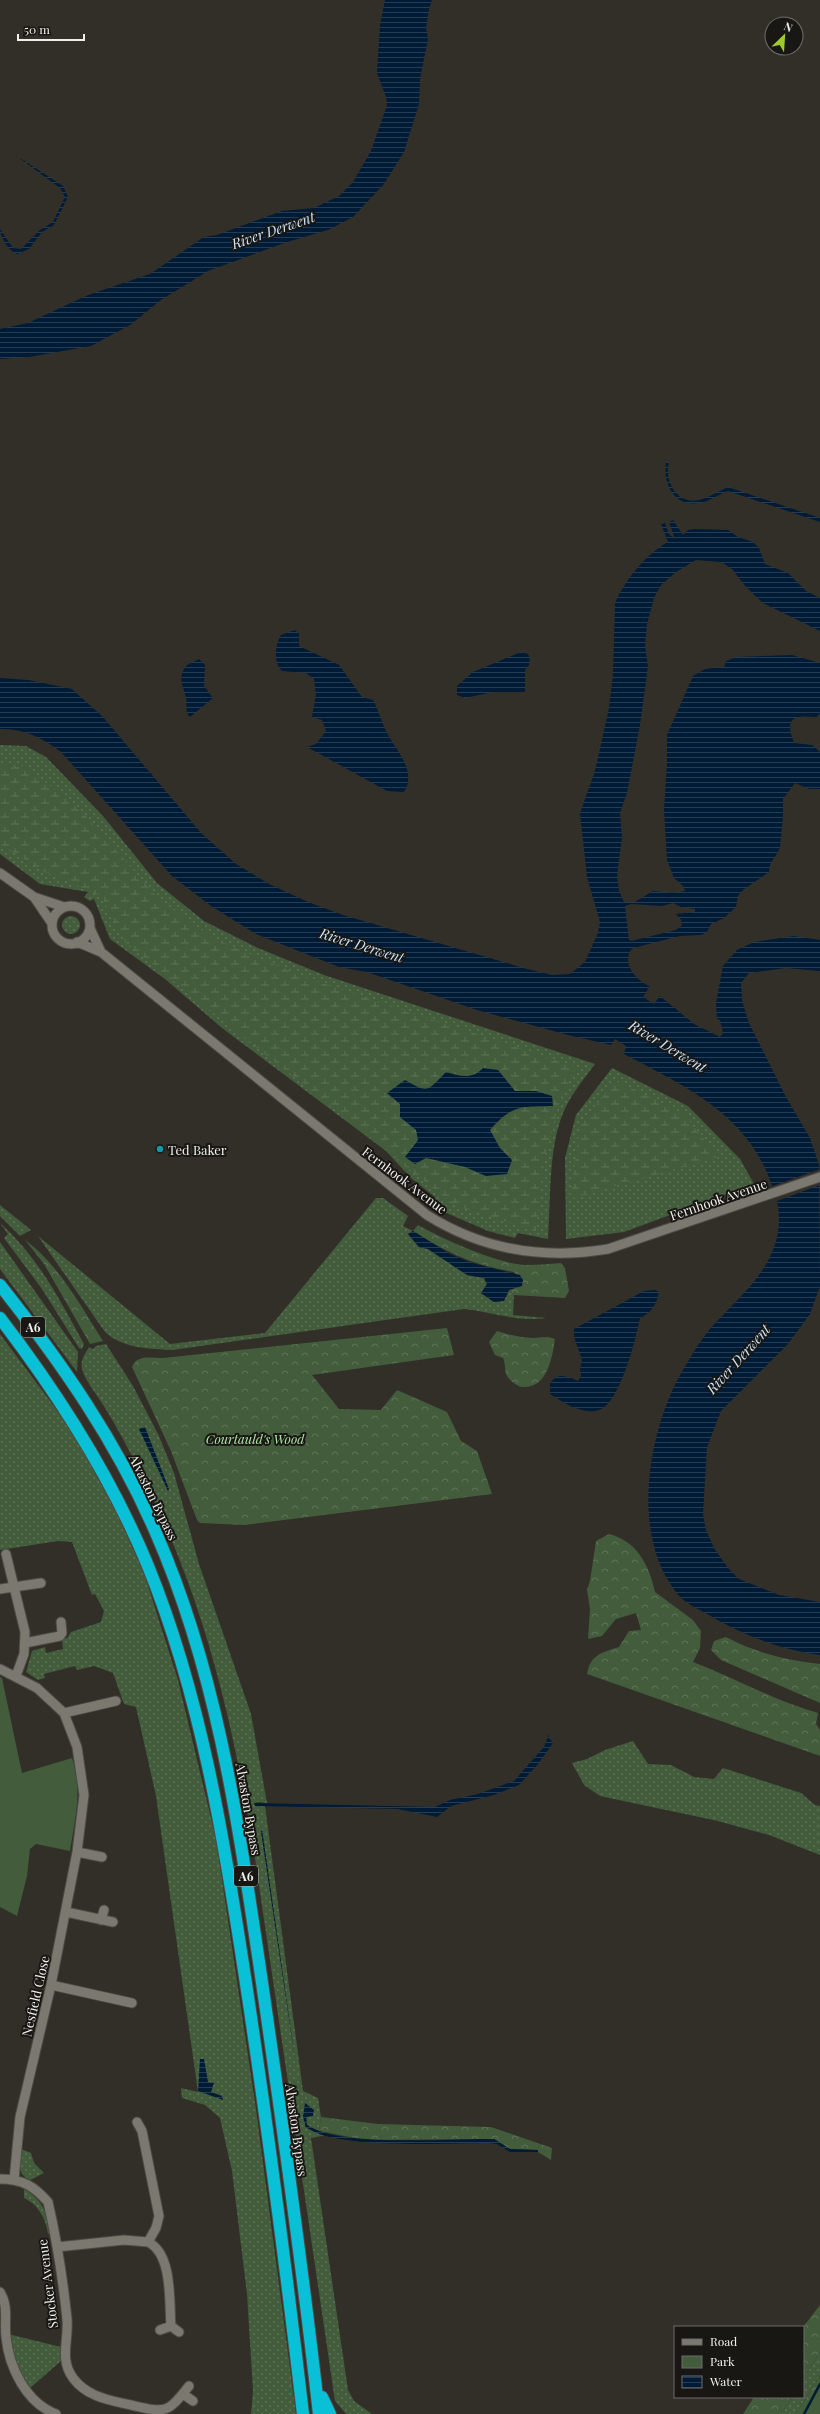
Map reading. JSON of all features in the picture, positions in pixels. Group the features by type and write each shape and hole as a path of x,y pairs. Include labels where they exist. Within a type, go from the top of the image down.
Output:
{"highway":[{"name":"Alvaston Bypass","path":"0,1285 65,1371 119,1457 143,1504 169,1563 191,1621 207,1675 223,1744 237,1821 271,2045 319,2414"},
{"name":"A6","path":"0,1318 46,1380 100,1466 147,1564 172,1632 186,1678 217,1815 239,1933 255,2043 303,2414"},
{"path":"314,2375 324,2405 330,2414"}],"street":[{"name":"Fernhook Avenue","path":"0,873 34,897 64,907 75,906 85,911 90,921 90,928 101,952"},
{"name":"Fernhook Avenue","path":"34,897 51,922 53,933 58,940 67,944 77,942 101,952 426,1215 442,1225 479,1241 525,1252 566,1254 592,1251 636,1241 820,1177"},
{"path":"51,922 57,911 64,907"},
{"path":"77,942 87,935 90,928"},
{"path":"6,1554 16,1586 25,1632 24,1654 16,1676"},
{"path":"0,1589 41,1583"},
{"path":"25,1643 60,1636 62,1633 61,1622"},
{"path":"0,1669 37,1688 64,1713 116,1701"},
{"name":"Nesfield Close","path":"14,2180 21,2111 52,1986 82,1818 84,1795 82,1770 74,1737 64,1713"},
{"path":"77,1852 102,1857"},
{"path":"101,1920 104,1910"},
{"path":"66,1912 113,1922"},
{"path":"52,1986 132,2003"},
{"path":"137,2122 142,2131 159,2216 156,2228 148,2242"},
{"name":"Stocker Avenue","path":"0,2179 14,2180 37,2190 48,2202 67,2321 65,2358 69,2372 76,2382 95,2396 158,2411 171,2408 189,2386"},
{"path":"56,2247 124,2240 148,2242 158,2250 164,2262 168,2283 171,2326 179,2332"},
{"path":"0,2292 6,2312 3,2342 23,2387 35,2401 56,2414"},
{"path":"160,2330 171,2326"},
{"path":"183,2394 193,2401"}],"green space":[{"path":"0,745 26,746 46,757 103,816 157,883 204,921 258,948 324,975 595,1064 569,1100 558,1128 552,1159 548,1239 518,1233 515,1238 488,1231 435,1208 435,1197 411,1178 386,1151 222,1028 165,979 110,939 94,899 90,901 84,897 88,892 40,884 0,854"},
{"path":"0,765 26,766 82,812 161,901 215,939 307,978 576,1067 558,1107 544,1162 536,1231 454,1205 126,943 101,896 43,871 0,844"},
{"path":"71,916 77,919 80,925 77,931 71,934 65,931 62,925 65,919"},
{"path":"612,1068 688,1106 740,1159 754,1184 624,1232 566,1239 565,1158 576,1115"},
{"path":"616,1081 683,1113 718,1157 570,1199 580,1124"},
{"path":"376,1198 383,1198 408,1216 403,1226 413,1231 408,1234 419,1247 428,1249 467,1275 484,1278 487,1284 481,1293 494,1302 506,1298 509,1290 514,1295 513,1315 546,1318 515,1318 464,1309 172,1350 136,1347 119,1341 105,1332 38,1236 170,1344 265,1333"},
{"path":"0,1205 31,1230 20,1236 0,1216"},
{"path":"0,1223 26,1250 47,1280 84,1344 82,1349 79,1348 42,1289 4,1238 8,1234"},
{"path":"418,1225 441,1237 499,1260 524,1265 561,1263 565,1268 569,1291 565,1298 514,1295 509,1290 522,1285 514,1272 474,1262 449,1252 413,1231"},
{"path":"25,1240 59,1273 103,1341 90,1344 44,1264"},
{"path":"0,1242 78,1352 77,1372 0,1269"},
{"name":"Courtauld's Wood","path":"447,1328 454,1355 312,1375 339,1409 381,1410 397,1390 447,1412 461,1441 477,1451 492,1494 245,1525 200,1523 197,1520 171,1451 132,1367 137,1360 141,1358 163,1358"},
{"path":"497,1331 524,1337 546,1337 555,1339 550,1364 543,1378 530,1386 520,1387 508,1378 503,1358 495,1355 489,1342"},
{"path":"0,1334 71,1429 117,1513 144,1573 178,1680 216,1839 256,2109 296,2414 251,2414 253,2391 247,2294 232,2171 220,2118 205,2105 182,2098 181,2088 198,2092 156,1796 136,1707 124,1704 113,1673 94,1666 77,1670 75,1666 44,1674 45,1678 38,1680 26,1672 32,1651 45,1647 46,1653 63,1649 62,1639 67,1638 71,1632 101,1622 104,1611 95,1594 92,1595 72,1542 58,1541 0,1550"},
{"path":"106,1344 133,1386 159,1436 174,1473 199,1564 251,1714 267,1803 257,1802 255,1806 265,1806 303,2091 318,2098 321,2117 319,2131 307,2125 305,2104 305,2127 327,2135 311,2138 348,2390 354,2401 372,2414 346,2414 335,2401 253,1845 234,1745 210,1650 196,1604 179,1558 159,1512 133,1459 114,1422 92,1389 82,1369 82,1360 89,1347 93,1349 96,1346"},
{"path":"609,1534 619,1537 634,1548 645,1564 655,1592 693,1620 701,1631 700,1648 693,1662 771,1696 818,1713 816,1724 820,1730 820,1756 587,1674 594,1658 602,1653 619,1647 629,1631 641,1630 636,1613 616,1619 602,1636 588,1639 590,1609 587,1590 590,1581 596,1541"},
{"path":"726,1637 760,1652 820,1664 820,1703 721,1660 711,1650 714,1641"},
{"path":"0,1677 2,1678 22,1773 72,1758 78,1793 70,1851 36,1844 30,1849 27,1876 17,1916 0,1907"},
{"path":"633,1741 648,1764 671,1765 694,1777 714,1779 723,1768 801,1793 815,1805 820,1806 820,1855 769,1835 718,1821 600,1796 584,1785 572,1763 587,1759 605,1750"},
{"path":"321,2117 378,2124 491,2127 552,2148 551,2160 538,2152 538,2150 510,2149 494,2139 365,2140 319,2131"},
{"path":"21,2149 31,2153 34,2163 44,2173 30,2180 23,2174 20,2167"},
{"path":"24,2189 36,2198 46,2213 51,2234 48,2234 43,2218 37,2208 24,2198"},
{"path":"820,2305 820,2352 804,2377 804,2326"},
{"path":"8,2334 61,2347 62,2360 29,2389 11,2355"},
{"path":"820,2352 820,2375 796,2414 781,2414 791,2398 804,2398 804,2377"},
{"path":"820,2375 820,2414 796,2414"},
{"path":"820,2382 820,2414 803,2414"},
{"path":"753,2398 791,2398 781,2414 743,2414"}],"water":[{"name":"River Derwent","path":"385,0 432,0 426,28 428,39 420,79 419,104 404,152 384,184 353,217 328,230 287,242 208,271 161,300 130,325 91,346 29,357 0,359 0,329 28,323 88,295 150,274 204,237 217,235 282,211 314,208 339,196 353,182 371,151 387,105 386,97 377,73 380,25"},
{"path":"14,154 63,186 68,197 54,225 42,232 29,249 18,254 12,251 6,244 0,229 13,248 21,249 40,230 53,222 65,197 60,188"},
{"path":"666,462 669,462 668,476 670,483 678,495 684,499 691,501 699,500 728,487 820,518 820,522 728,491 710,500 699,503 682,501 676,497 668,485 665,470"},
{"name":"River Derwent","path":"673,520 683,535 688,530 695,529 728,530 738,537 753,542 759,548 765,564 788,573 806,591 820,598 820,631 763,603 746,587 732,569 721,562 696,560 676,572 661,585 654,598 647,624 645,646 648,666 640,725 627,793 620,813 622,837 617,876 619,891 624,902 635,902 653,891 673,893 685,891 683,886 674,878 667,860 664,810 667,735 693,676 705,669 724,667 726,661 737,657 792,655 820,663 820,714 816,717 797,717 791,723 790,728 794,743 812,745 820,752 820,789 809,789 795,783 783,799 780,847 770,864 769,872 743,890 738,896 736,907 724,918 711,924 707,932 701,935 680,936 633,948 629,953 628,959 631,970 635,976 650,986 643,997 654,1004 660,996 694,1024 720,1037 723,1033 720,1020 717,1019 716,1003 723,966 737,950 754,942 794,936 820,940 820,971 786,968 749,973 741,983 742,1001 749,1023 786,1097 810,1138 819,1165 820,1286 810,1314 788,1344 721,1411 707,1447 703,1514 706,1530 714,1548 728,1568 739,1579 779,1595 820,1602 820,1655 763,1641 722,1623 687,1603 676,1592 662,1568 653,1541 649,1512 649,1481 653,1451 661,1421 671,1394 692,1354 703,1338 745,1292 765,1266 773,1251 778,1235 779,1212 774,1192 758,1155 744,1135 728,1118 689,1089 624,1054 626,1046 615,1039 611,1045 477,1010 367,972 339,967 256,934 211,906 172,876 61,752 40,738 25,732 0,729 0,678 28,680 72,689 103,717 202,834 236,864 269,884 308,902 343,915 527,969 552,975 570,974 585,962 598,933 600,922 587,877 580,813 595,771 609,708 613,674 615,603 619,594 637,568 660,547 668,542 661,524 665,523 669,534 675,539 669,522","holes":["673,903 681,907 695,909 695,912 676,914 681,920 682,925 676,930 631,941 629,940 625,906 631,904 662,906"]},
{"path":"295,630 299,634 299,646 339,665 362,697 373,700 386,731 407,769 408,777 404,792 387,791 307,747 316,744 326,731 322,720 312,717 316,695 314,679 306,673 282,671 279,668 276,659 277,644 281,635"},
{"path":"521,652 528,654 530,658 529,665 525,670 525,692 493,692 465,698 457,695 457,686 473,672"},
{"path":"199,659 205,665 204,686 213,698 190,717 187,711 181,678 187,665"},
{"path":"483,1068 498,1070 515,1091 536,1091 552,1096 553,1106 525,1107 512,1111 505,1115 490,1130 500,1148 512,1160 507,1174 486,1176 465,1167 426,1158 415,1164 405,1157 418,1140 416,1130 400,1117 400,1104 387,1093 405,1080 424,1089 431,1087 446,1072 461,1076 470,1076 479,1072"},
{"path":"413,1231 450,1254 472,1263 520,1275 523,1280 522,1286 509,1290 504,1301 494,1302 481,1293 487,1284 484,1278 467,1275 428,1249 419,1247 408,1234"},
{"path":"655,1290 659,1292 657,1300 653,1308 640,1318 626,1369 614,1396 607,1405 599,1410 580,1410 550,1394 550,1383 556,1377 563,1376 578,1381 581,1376 580,1369 582,1360 574,1337 574,1329 644,1291"},
{"path":"145,1427 169,1489 168,1491 139,1429"},
{"path":"549,1734 549,1738 553,1743 538,1764 519,1785 494,1795 451,1806 437,1817 398,1809 255,1806 254,1803 435,1807 450,1800 478,1794 514,1781 544,1747"},
{"path":"262,1829 297,2072 261,1832"},
{"path":"200,2059 204,2059 208,2082 214,2083 211,2092 222,2096 223,2100 198,2091"},
{"path":"305,2103 314,2110 313,2116 306,2117 307,2125 322,2132 344,2137 396,2140 494,2139 510,2149 538,2150 538,2152 510,2152 497,2144 489,2143 393,2144 341,2139 320,2134 306,2127 303,2117"}],"pier":[{"path":"820,1169 820,1185 775,1202 770,1187"}],"waterway":[{"path":"804,2414 820,2384"}],"place":[{"name":"Ted Baker","path":"160,1149"}]}
